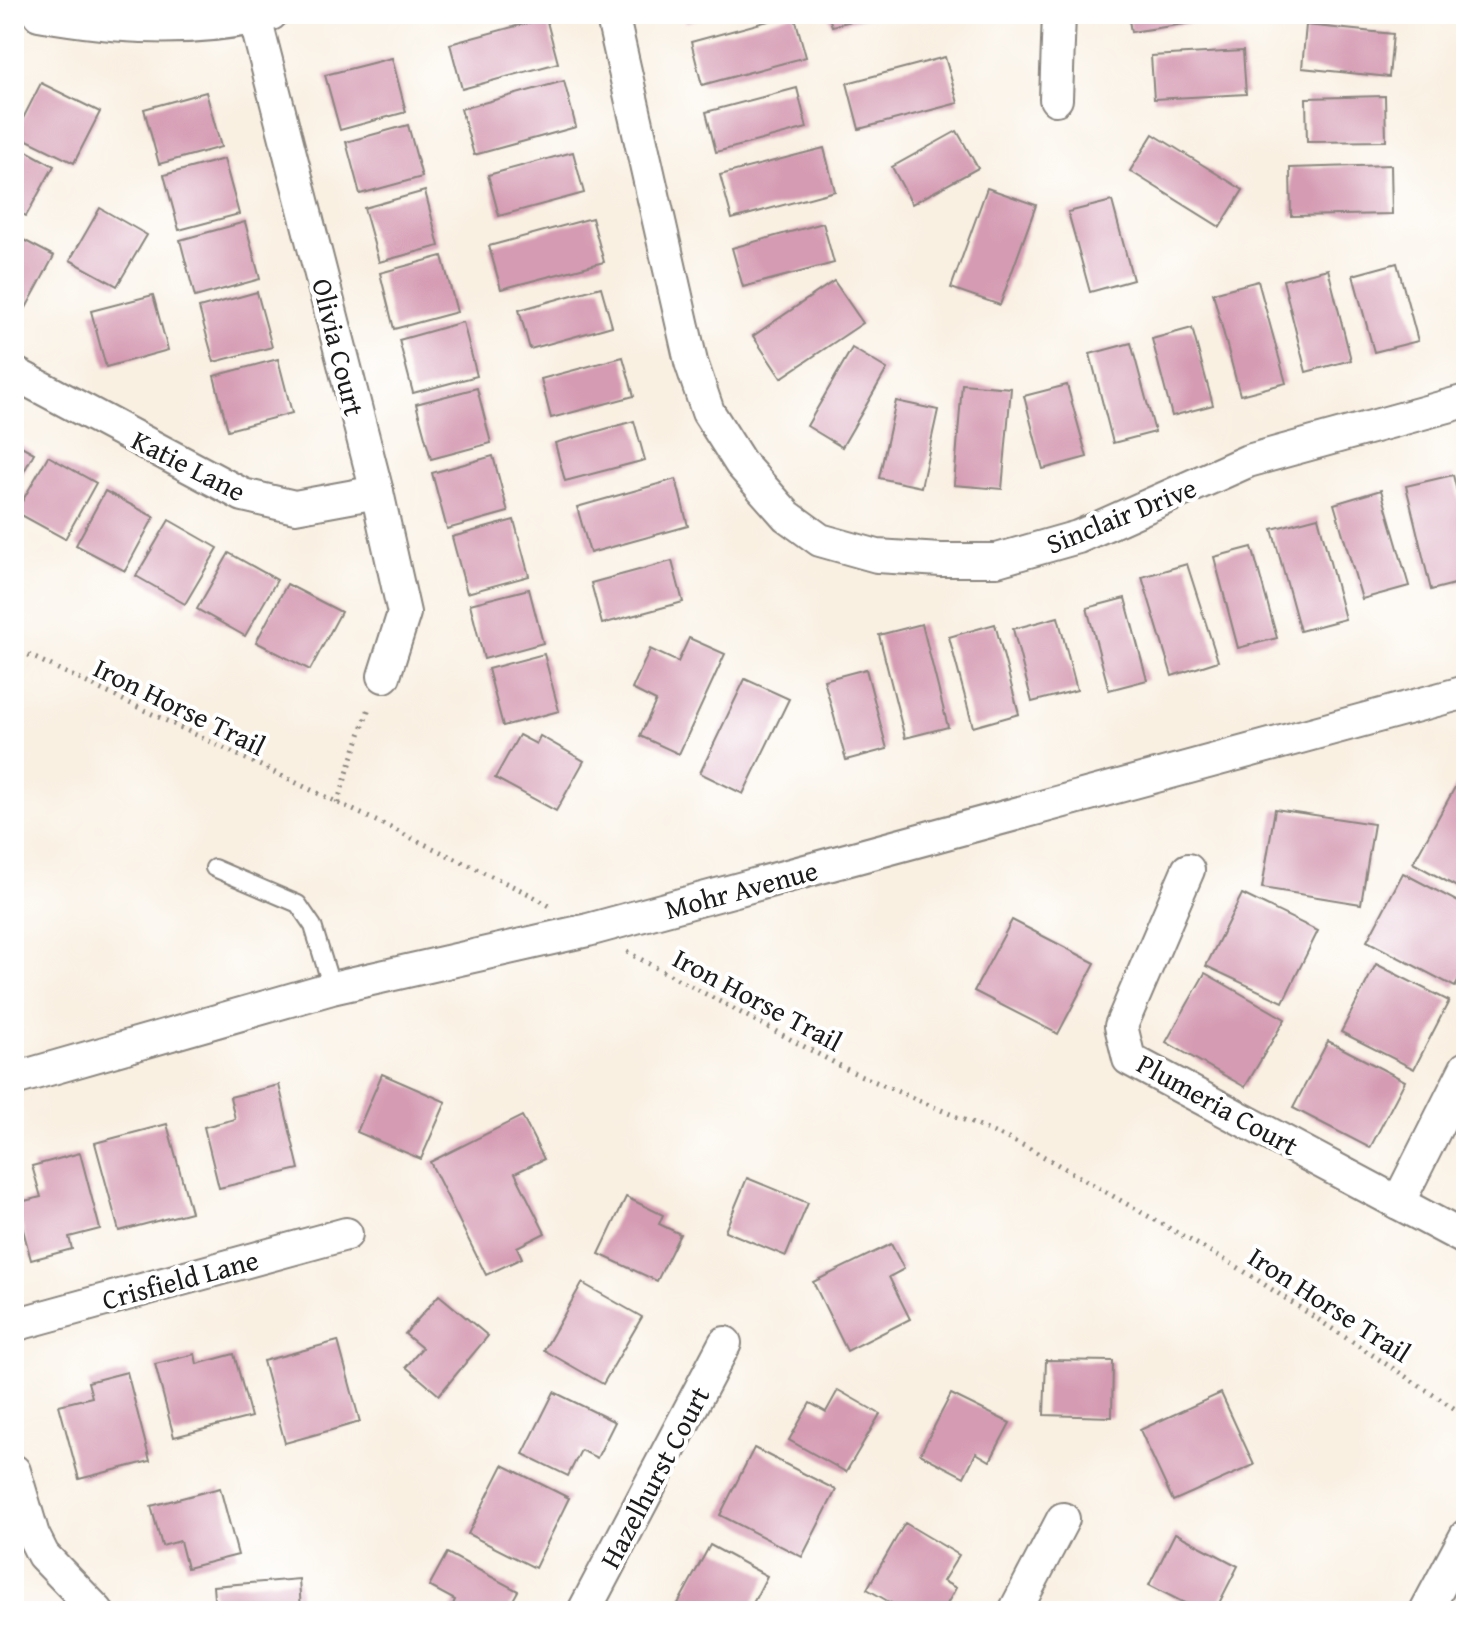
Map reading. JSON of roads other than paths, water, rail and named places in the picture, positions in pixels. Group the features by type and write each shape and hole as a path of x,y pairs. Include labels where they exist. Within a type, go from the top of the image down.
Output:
{"street":[{"path":"39,14 96,24 176,28 263,16"},
{"name":"Sinclair Drive","path":"612,14 691,362 708,412 741,464 759,485 787,516 820,540 877,556 997,560 1078,537 1248,461 1466,401"},
{"path":"1056,99 1059,14"},
{"name":"Olivia Court","path":"263,16 404,613 384,676"},
{"name":"Katie Lane","path":"14,373 243,495 295,507 377,492"},
{"name":"Mohr Avenue","path":"14,1079 332,988 588,930 1466,692"},
{"name":"Plumeria Court","path":"1188,870 1121,1026 1129,1059 1466,1239"},
{"path":"1398,1203 1466,1068"},
{"name":"Crisfield Lane","path":"14,1325 346,1234"},
{"name":"Hazelhurst Court","path":"584,1611 725,1343"},
{"path":"14,1471 33,1535 43,1555 97,1611"},
{"path":"1015,1611 1063,1519"},
{"path":"1426,1611 1466,1536"}],"lane":[{"path":"214,868 298,904 313,926 332,988"}]}
